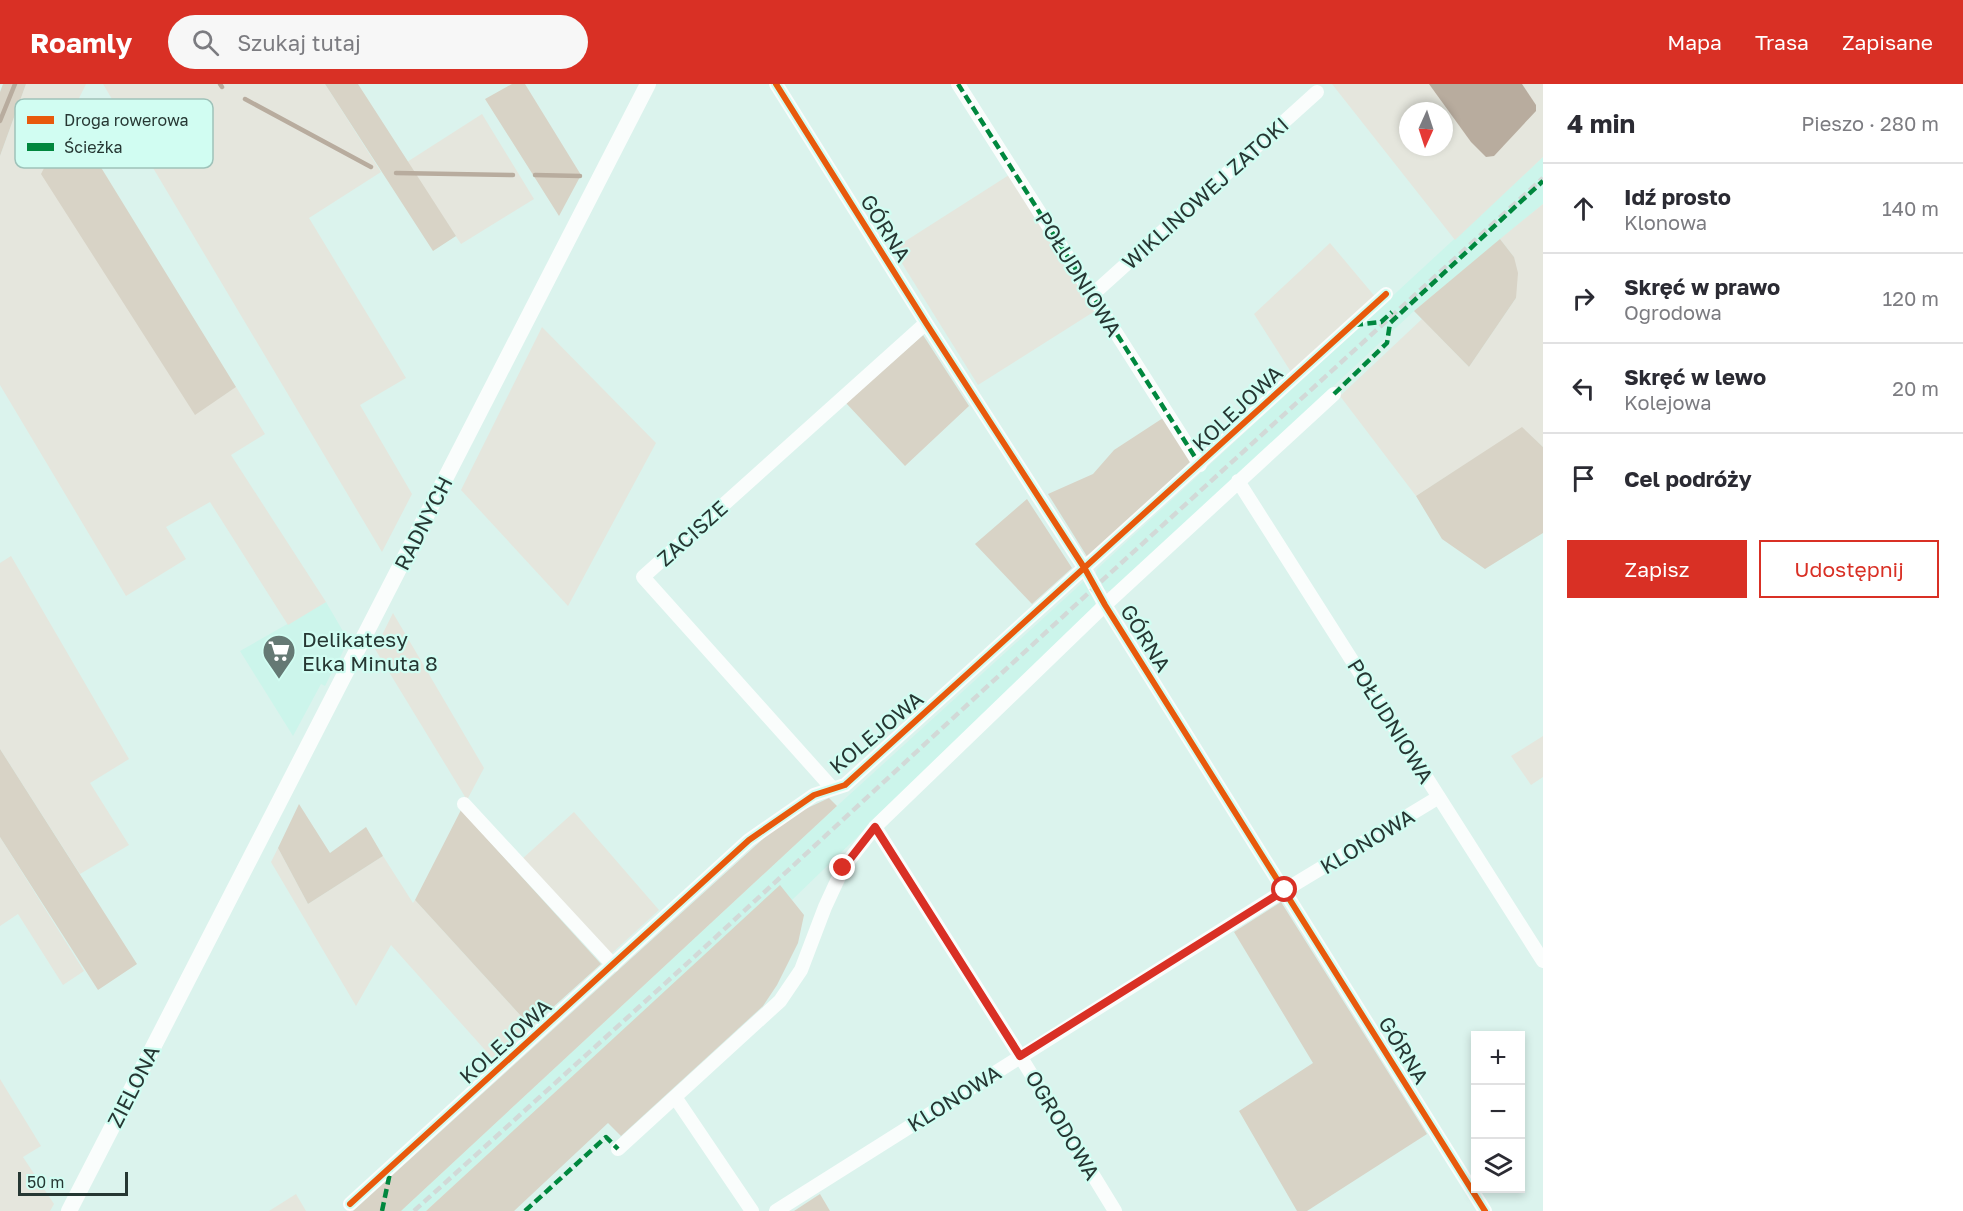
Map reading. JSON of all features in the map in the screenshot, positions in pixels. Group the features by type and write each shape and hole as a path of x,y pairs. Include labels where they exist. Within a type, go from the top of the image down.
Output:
{"street":[{"name":"RADNYCH","path":"197,961 648,84"},
{"name":"GÓRNA","path":"776,84 926,323 1085,569 1105,605 1485,1211"},
{"name":"POŁUDNIOWA","path":"958,84 1200,465"},
{"name":"WIKLINOWEJ ZATOKI","path":"1092,295 1317,92"},
{"name":"KOLEJOWA","path":"350,1204 749,840 814,795 845,785 1386,294"},
{"name":"ZACISZE","path":"833,789 643,577 926,323"},
{"path":"618,1149 780,1001 801,969 843,868 875,827 1105,605 1334,394"},
{"name":"POŁUDNIOWA","path":"1238,481 1543,961"},
{"name":"KLONOWA","path":"776,1211 1285,890 1439,797"},
{"path":"464,804 613,965"},
{"name":"OGRODOWA","path":"875,827 1115,1211"},
{"name":"ZIELONA","path":"69,1211 197,961"},
{"path":"675,1097 752,1211"}],"shaded area":[{"path":"3,84 26,84 21,99 15,99 15,114 0,156 0,92"},
{"path":"26,84 86,84 79,99 21,99"},
{"path":"103,84 325,84 381,172 309,218 406,378 360,405 412,494 382,552 153,168 213,168 213,99 112,99"},
{"path":"325,84 358,84 456,236 433,251"},
{"path":"512,84 525,84 581,175 559,216 485,99"},
{"path":"1332,84 1543,84 1543,157 1455,240"},
{"path":"1429,84 1522,84 1536,105 1536,111 1494,156 1486,157 1471,142 1453,117 1453,102 1442,102"},
{"path":"15,114 15,168 45,168 42,174 195,414 236,387 265,434 231,455 326,602 288,625 210,502 166,527 186,559 126,596 0,385 0,156"},
{"path":"482,114 534,199 461,244 407,162"},
{"path":"1543,157 1543,204 1414,311 1113,592 1105,590 1095,576 1097,569"},
{"path":"44,168 101,168 236,387 195,415 41,174"},
{"path":"1009,175 1095,311 978,385 893,249"},
{"path":"1543,204 1543,447 1522,428 1416,496 1340,396 1422,319 1469,367 1516,298 1514,257 1500,239"},
{"path":"1500,239 1514,257 1518,273 1516,298 1469,367 1414,311"},
{"path":"1330,243 1377,299 1291,372 1254,314"},
{"path":"542,327 656,443 568,606 461,490"},
{"path":"923,335 969,406 905,466 846,403"},
{"path":"1163,418 1191,461 1088,558 1048,494 1093,474 1114,450"},
{"path":"1522,427 1543,447 1543,533 1485,569 1442,539 1416,496"},
{"path":"1027,499 1072,568 1032,604 975,544"},
{"path":"11,556 129,759 90,783 129,845 80,874 0,749 0,563"},
{"path":"1084,581 1095,598 1095,607 792,900 780,886 426,1211 401,1211 837,806"},
{"path":"326,602 344,633 340,640 344,649 337,664 331,661 329,665 334,668 325,686 321,684 293,736 240,651"},
{"path":"393,613 484,768 467,800 375,649"},
{"path":"1543,736 1543,777 1531,785 1511,756"},
{"path":"0,749 137,964 98,990 0,837"},
{"path":"829,798 837,806 401,1211 353,1211 786,818"},
{"path":"299,804 330,853 366,827 383,856 308,904 278,848"},
{"path":"461,810 601,964 531,1027 415,900"},
{"path":"574,812 659,910 611,954 522,859"},
{"path":"0,837 84,971 63,985 18,914 0,926"},
{"path":"278,848 308,904 383,856 413,903 415,900 531,1027 494,1060 391,945 356,1006 271,862"},
{"path":"780,885 804,915 798,943 777,985 763,1006 621,1136 608,1123 514,1211 426,1211"},
{"path":"1281,902 1427,1134 1307,1211 1297,1211 1239,1111 1313,1063 1234,932"},
{"path":"0,1079 41,1146 23,1157 54,1204 50,1211 0,1211"},
{"path":"296,1194 306,1211 269,1211"},
{"path":"820,1194 830,1211 794,1211"}],"waterway":[{"path":"0,121 15,84"},
{"path":"245,99 371,167"},
{"path":"396,173 513,175"},
{"path":"535,175 580,176"}],"railway":[{"path":"414,1211 1543,178"}],"marked path":[{"path":"958,84 1200,465"},
{"path":"1334,394 1387,343 1390,323 1543,181"},
{"path":"1354,325 1381,322 1392,312"},
{"path":"525,1211 606,1137 618,1149"},
{"path":"382,1211 391,1168"}],"cycle path":[{"path":"776,84 926,323 1085,569 1105,605 1485,1211"},
{"path":"350,1204 749,840 814,795 845,785 1386,294"}],"place":[{"name":"Delikatesy Elka Minuta 8","path":"279,680"}],"route":[{"path":"843,868 875,827 1020,1056 1285,890"}]}
